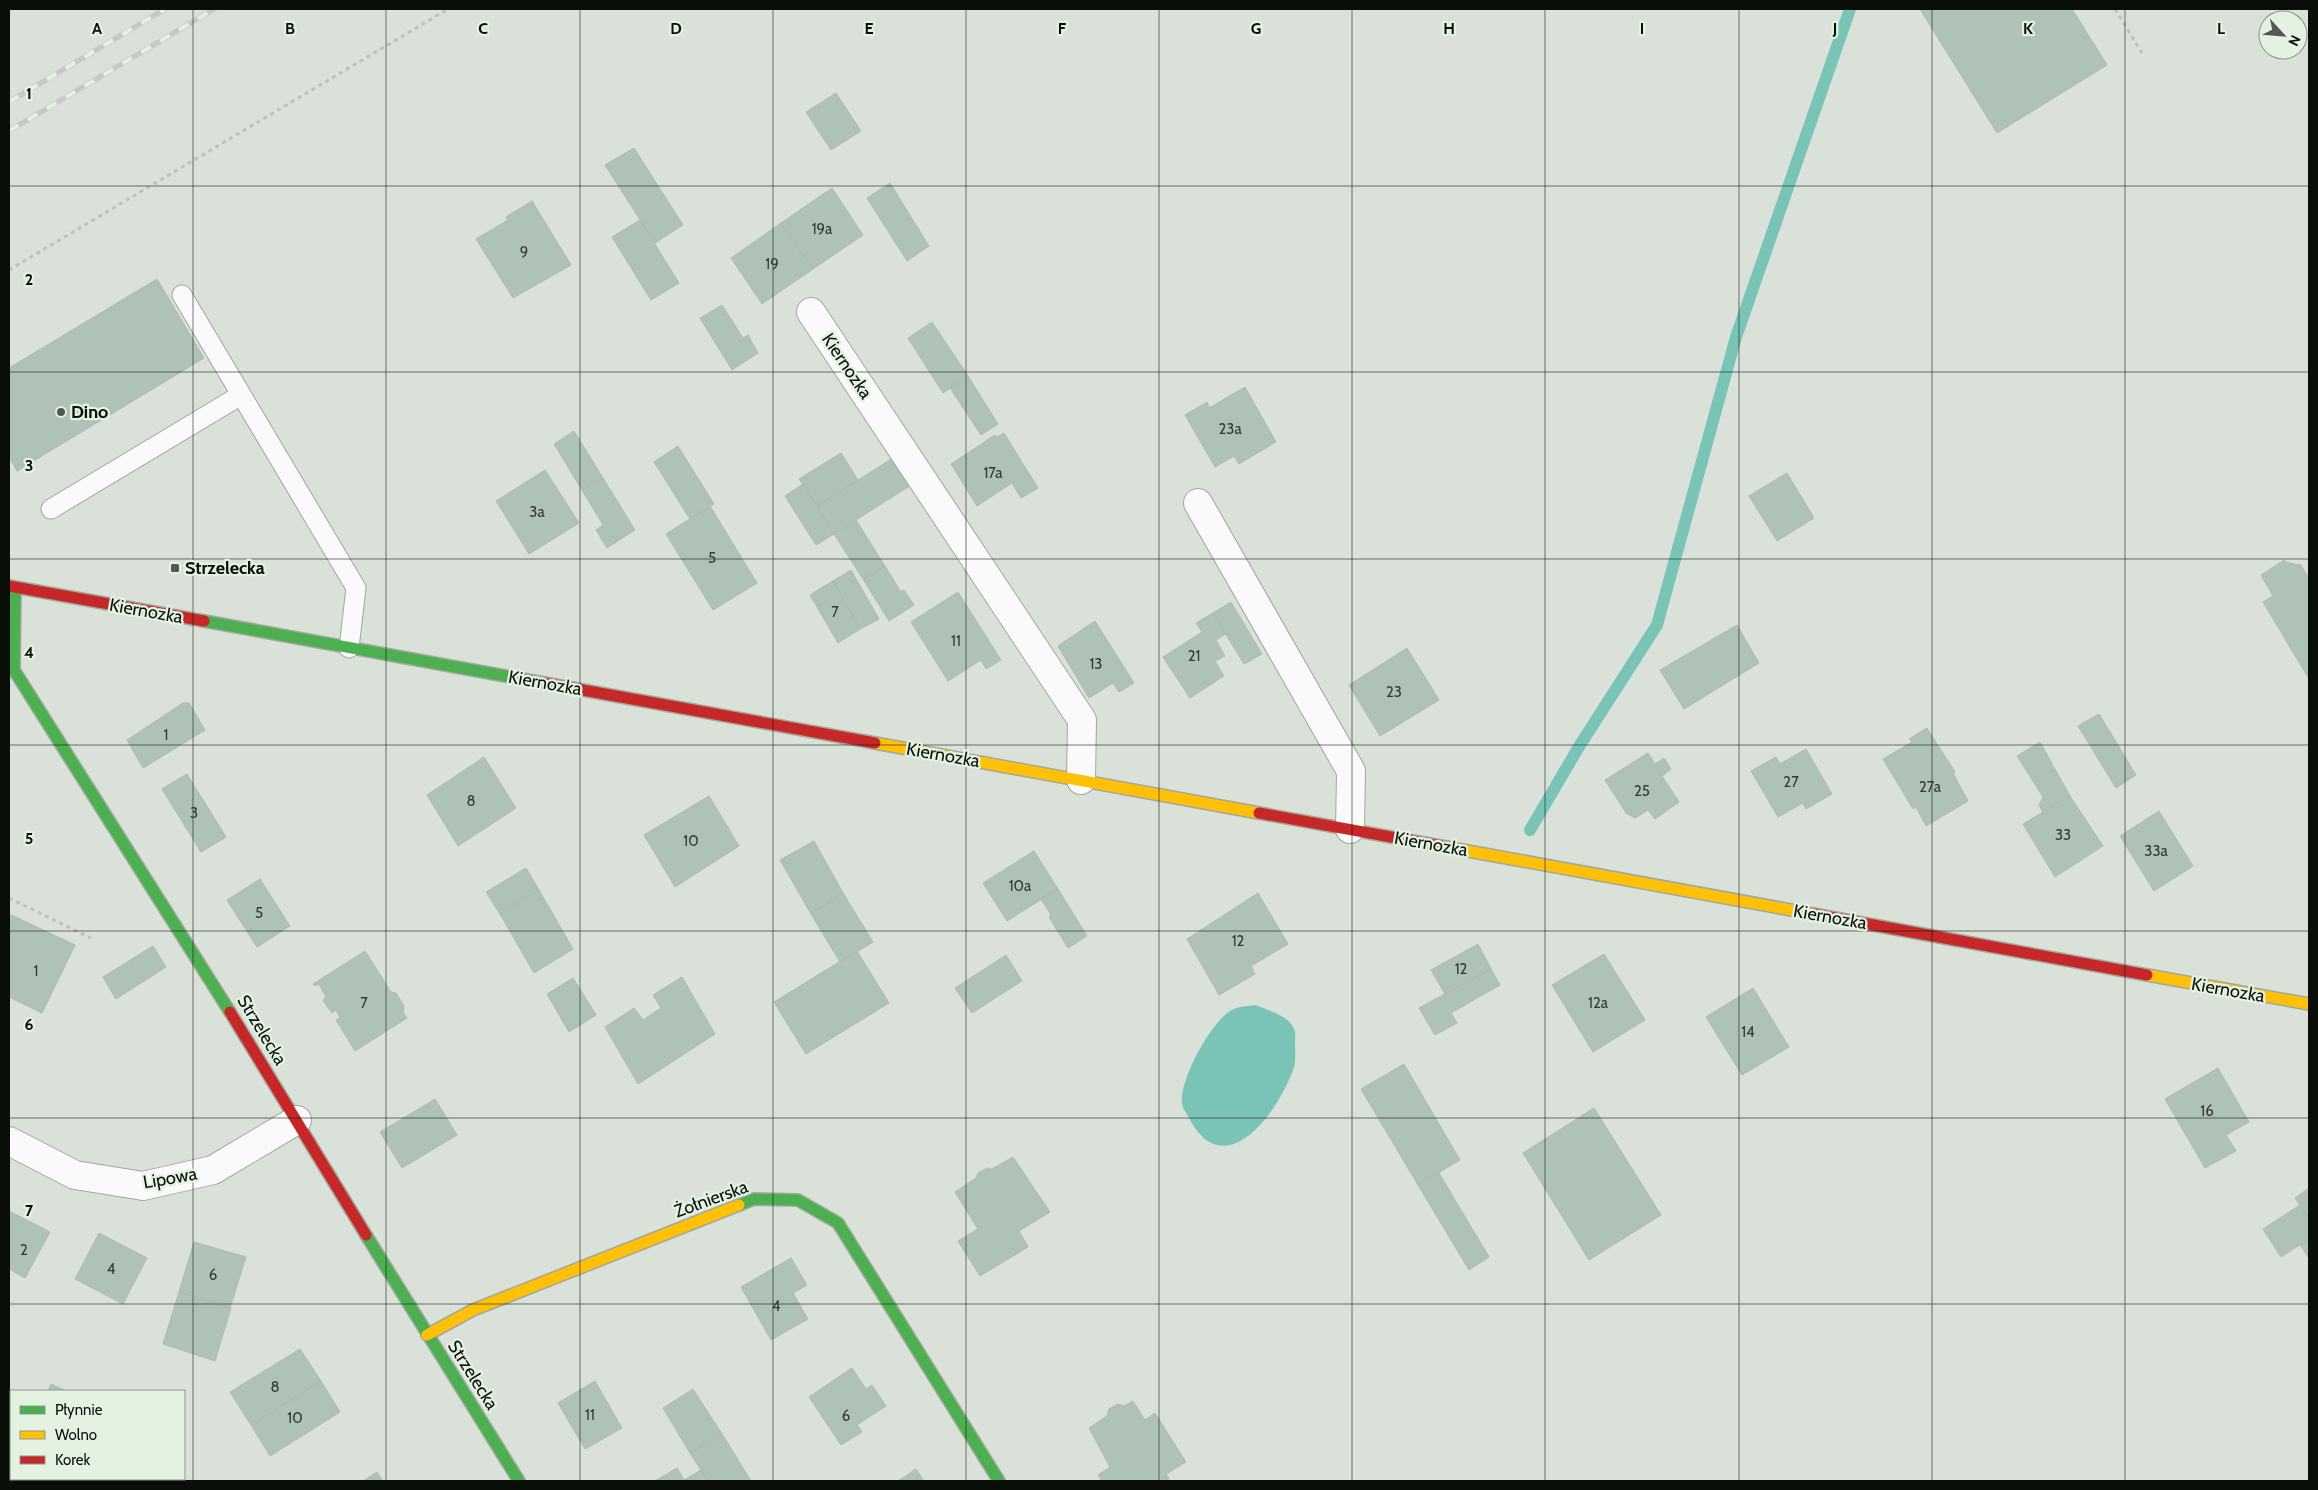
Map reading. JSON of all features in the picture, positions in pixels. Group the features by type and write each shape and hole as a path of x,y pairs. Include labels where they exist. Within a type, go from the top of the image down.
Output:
{"street":[{"name":"Kiernozka","path":"811,312 1082,720 1081,780"},
{"path":"1198,503 1351,771 1350,829"},
{"name":"Kiernozka","path":"12,586 2309,1004"},
{"name":"Strzelecka","path":"12,586 12,669 190,946 427,1336 519,1481"},
{"name":"Lipowa","path":"9,1141 75,1175 143,1186 213,1170 297,1120"},
{"name":"Żołnierska","path":"427,1336 473,1310 754,1199 798,1200 838,1223 999,1481"}],"lane":[{"path":"182,295 356,588 349,648"},
{"path":"51,509 241,395"}],"path":[{"path":"9,270 448,9"},
{"path":"2115,9 2142,52"},
{"path":"9,898 91,938"}],"water":[{"path":"1256,1005 1278,1014 1291,1024 1295,1034 1294,1067 1277,1103 1264,1121 1249,1135 1234,1144 1218,1145 1202,1137 1183,1108 1183,1093 1186,1080 1199,1050 1226,1014 1234,1009"}],"building":[{"path":"1920,9 2072,9 2107,65 1997,133"},
{"path":"836,93 861,131 831,150 806,112"},
{"path":"634,148 683,225 655,243 605,165"},
{"path":"890,183 929,246 907,261 867,198"},
{"path":"832,188 863,235 813,269 781,223"},
{"path":"532,201 571,265 513,298 476,239 508,220 506,217"},
{"path":"640,220 679,283 651,300 612,237"},
{"path":"781,223 813,269 762,304 731,258"},
{"name":"Dino","path":"157,279 204,358 17,471 9,457 9,368"},
{"path":"722,305 743,338 748,335 758,353 732,370 700,318"},
{"path":"932,322 968,376 943,393 908,338"},
{"path":"968,376 998,424 981,435 950,388"},
{"path":"1245,387 1276,442 1239,464 1234,456 1215,467 1185,415 1207,402 1209,408"},
{"path":"574,431 603,478 582,490 554,444"},
{"path":"1004,433 1038,488 1021,498 1012,483 977,506 951,464 995,435 997,437"},
{"path":"678,446 714,504 690,519 654,462"},
{"path":"841,453 858,480 817,506 799,479"},
{"path":"893,458 911,485 834,534 817,506"},
{"path":"545,470 579,523 529,554 496,501"},
{"path":"1787,473 1814,518 1777,541 1749,496"},
{"path":"603,478 635,530 607,548 596,530 603,525 582,490"},
{"path":"803,484 834,534 816,545 785,496"},
{"path":"710,506 757,583 713,610 666,534"},
{"path":"856,520 885,566 863,579 834,534"},
{"path":"2284,560 2300,564 2309,578 2309,679 2263,602 2273,596 2261,575"},
{"path":"885,566 901,592 904,590 914,605 889,621 863,579"},
{"path":"851,570 879,619 860,629 833,581"},
{"path":"833,581 860,629 838,643 810,595"},
{"path":"958,592 1001,660 986,669 981,660 948,681 911,622"},
{"path":"1231,602 1262,654 1244,664 1213,613"},
{"path":"1213,613 1226,634 1216,640 1225,656 1215,661 1224,676 1190,698 1163,657 1202,632 1196,623"},
{"path":"1095,621 1134,683 1119,692 1113,683 1089,698 1058,646"},
{"path":"1737,625 1759,663 1684,709 1660,670"},
{"path":"1407,648 1439,700 1380,736 1349,685"},
{"path":"183,703 189,703 205,730 143,768 127,740"},
{"path":"2099,714 2136,775 2116,788 2078,726"},
{"path":"1927,728 1955,772 1953,773 1968,801 1926,826 1916,807 1913,809 1883,759 1912,742 1909,739"},
{"path":"2040,742 2070,796 2043,812 2039,805 2043,797 2017,756"},
{"path":"1806,749 1832,794 1806,809 1803,803 1778,817 1751,771 1776,757 1780,764"},
{"path":"1648,753 1655,764 1664,758 1671,769 1662,776 1679,802 1655,819 1648,810 1635,818 1626,813 1605,780"},
{"path":"484,757 516,808 458,846 427,795"},
{"path":"187,774 226,837 201,852 162,789"},
{"path":"709,796 739,846 675,887 644,835"},
{"path":"2070,796 2103,846 2055,877 2023,824"},
{"path":"2159,811 2193,866 2154,891 2120,836"},
{"path":"814,841 843,893 811,914 780,860"},
{"path":"1034,851 1058,889 1007,921 983,883"},
{"path":"526,868 539,890 500,914 486,892"},
{"path":"260,879 290,926 257,947 227,900"},
{"path":"1058,889 1087,936 1068,948 1049,917 1051,915 1041,899"},
{"path":"539,890 573,949 534,973 500,914"},
{"path":"843,893 873,942 840,962 811,914"},
{"path":"1258,893 1288,944 1251,966 1255,974 1219,995 1187,939"},
{"path":"9,914 75,945 42,1013 9,997"},
{"path":"1478,944 1491,969 1445,994 1431,970"},
{"path":"153,946 166,967 116,999 103,977"},
{"path":"365,951 391,992 396,993 404,1006 403,1012 407,1018 355,1051 336,1020 340,1018 336,1010 332,1013 323,1000 326,997 319,984 315,986 313,984"},
{"path":"857,951 889,1003 806,1054 774,1002"},
{"path":"1604,954 1645,1020 1593,1052 1552,985"},
{"path":"1006,955 1022,981 972,1013 955,988"},
{"path":"1491,969 1500,985 1451,1013 1457,1023 1435,1035 1419,1008"},
{"path":"682,977 715,1034 638,1084 605,1027 634,1008 643,1020 661,1008 653,995"},
{"path":"573,978 596,1015 569,1032 547,994"},
{"path":"1753,988 1789,1047 1742,1075 1706,1017"},
{"path":"1404,1064 1460,1160 1418,1185 1361,1089"},
{"path":"2218,1068 2249,1122 2226,1135 2236,1151 2205,1168 2165,1099"},
{"path":"435,1099 457,1135 402,1168 380,1132"},
{"path":"1594,1108 1661,1215 1589,1260 1523,1153"},
{"path":"1013,1157 1050,1212 1019,1231 1028,1247 980,1276 958,1241 978,1229 955,1192 976,1178 978,1173 987,1168 992,1169"},
{"path":"1439,1173 1489,1257 1469,1270 1418,1185"},
{"path":"2309,1188 2309,1219 2295,1198"},
{"path":"2300,1205 2309,1219 2309,1239 2281,1257 2263,1229"},
{"path":"9,1211 50,1232 25,1278 9,1269"},
{"path":"99,1233 147,1258 123,1304 75,1279"},
{"path":"2309,1239 2309,1258 2300,1245"},
{"path":"194,1242 246,1257 230,1308 179,1292"},
{"path":"791,1258 807,1285 793,1293 808,1319 771,1340 741,1287"},
{"path":"179,1292 231,1308 215,1361 163,1344"},
{"path":"300,1349 321,1381 251,1425 230,1392"},
{"path":"852,1368 866,1389 872,1385 886,1406 857,1425 862,1432 841,1445 809,1397"},
{"path":"321,1381 340,1412 270,1456 251,1425"},
{"path":"595,1381 622,1428 585,1449 558,1403"},
{"path":"51,1384 64,1390 48,1390"},
{"path":"693,1389 722,1434 690,1453 663,1408"},
{"path":"1133,1401 1145,1420 1155,1413 1186,1462 1166,1474 1169,1479 1166,1481 1102,1481 1098,1475 1110,1467 1089,1428 1107,1416 1109,1409 1118,1404 1124,1406"},
{"path":"722,1434 751,1481 708,1481 690,1453"},
{"path":"677,1468 684,1480 701,1470 708,1481 655,1481"},
{"path":"916,1469 924,1481 898,1481"},
{"path":"377,1472 383,1481 363,1481"}],"waterway":[{"path":"1530,830 1580,745 1657,625 1736,337 1850,9"}],"railway":[{"path":"9,102 165,9"},
{"path":"9,131 214,9"}],"traffic: fast":[{"path":"15,587 14,670 230,1012"},
{"path":"204,621 544,683"},
{"path":"739,1205 754,1199 798,1200 838,1223 999,1481"},
{"path":"366,1235 519,1481"}],"traffic: slow":[{"path":"875,743 1259,813"},
{"path":"1446,847 1813,914"},
{"path":"2147,975 2309,1004"},
{"path":"427,1335 473,1310 739,1205"}],"traffic: jam":[{"path":"9,586 204,621"},
{"path":"544,683 875,743"},
{"path":"1259,813 1446,847"},
{"path":"1813,914 2147,975"},
{"path":"230,1012 366,1235"}],"place":[{"name":"Dino","path":"61,412"},
{"name":"Strzelecka","path":"175,568"}]}
